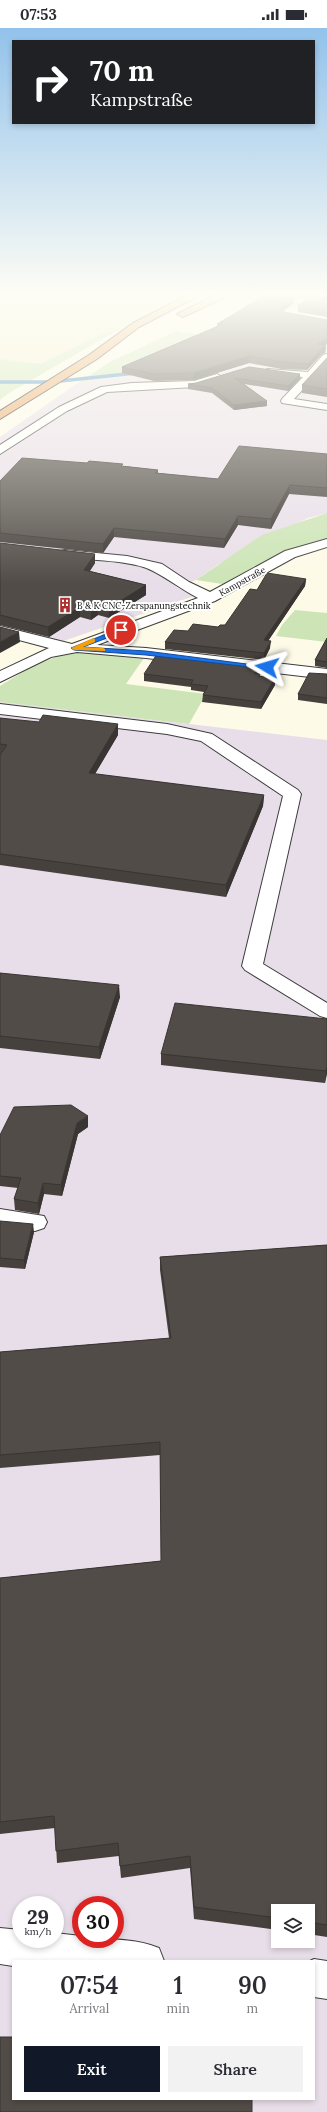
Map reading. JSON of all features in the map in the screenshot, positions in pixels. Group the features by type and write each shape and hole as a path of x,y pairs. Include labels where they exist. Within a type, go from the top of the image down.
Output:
{"highway":[{"path":"0,416 38,390"}],"street":[{"path":"0,450 63,409 102,390"},
{"path":"296,390 286,401 327,407"},
{"name":"Kampstraße","path":"0,677 28,662 210,598 290,554 327,544"},
{"path":"52,552 127,560 157,567 184,585 210,598"},
{"path":"0,630 70,648 146,653 327,674"},
{"path":"0,709 167,729 206,736 292,794 252,966 327,1012"},
{"path":"0,1218 35,1222"},
{"path":"0,1946 136,1960"},
{"path":"315,1978 327,1980"}],"shaded area":[{"path":"67,390 327,390 327,513 308,518 217,565 196,580 176,587 194,596 46,647 0,635 0,437"},
{"path":"0,702 327,740 327,2112 0,2112"}],"green space":[{"path":"0,390 14,390 9,393 0,400"},
{"path":"327,513 327,541 229,585 196,580 262,535"},
{"path":"295,610 327,613 327,642 276,636 282,625"},
{"path":"70,652 144,658 126,684 206,694 189,724 0,702 0,686 34,665"}],"building":[{"path":"215,390 252,390 267,401 234,405"},
{"path":"239,446 327,454 327,488 290,485 271,519 238,516 225,539 114,528 103,544 0,533 0,481 22,458 123,464 121,466 158,470 155,473 218,479"},
{"name":"B & K CNC-Zerspanungstechnik","path":"0,543 95,554 84,570 146,585 109,608 97,605 91,610 80,607 48,627 0,615"},
{"path":"267,573 306,579 264,640 271,641 264,653 165,642 174,630 188,631 193,624 218,627 220,625 225,625 250,589 257,590"},
{"path":"0,627 19,632 0,642"},
{"path":"327,638 327,662 315,660"},
{"path":"157,654 258,666 255,673 260,674 259,676 275,678 261,702 203,695 208,686 191,684 193,680 144,674"},
{"path":"309,673 327,674 327,698 298,694"},
{"path":"43,715 118,724 89,773 264,795 226,885 0,854 0,755 7,745 0,744 0,718 39,722"},
{"path":"0,973 119,985 99,1047 0,1036"},
{"path":"175,1003 327,1019 326,1071 161,1054"},
{"path":"71,1105 88,1116 77,1123 61,1185 43,1183 38,1203 14,1199 21,1178 0,1176 0,1135 14,1107"},
{"path":"0,1221 33,1224 24,1260 0,1258"},
{"path":"327,1245 327,1925 315,1923 315,1904 271,1904 271,1917 194,1907 190,1856 120,1866 118,1843 56,1851 54,1816 0,1822 0,1578 161,1561 160,1442 0,1455 0,1352 171,1338 160,1257"},
{"path":"0,2037 12,2037 12,2100 252,2100 252,2112 0,2112"}],"slow traffic":[{"path":"93,640 74,648 103,650"}],"place":[{"name":"B & K CNC-Zerspanungstechnik","path":"65,605"}],"route":[{"path":"121,630 74,648 146,653 267,667"}]}
